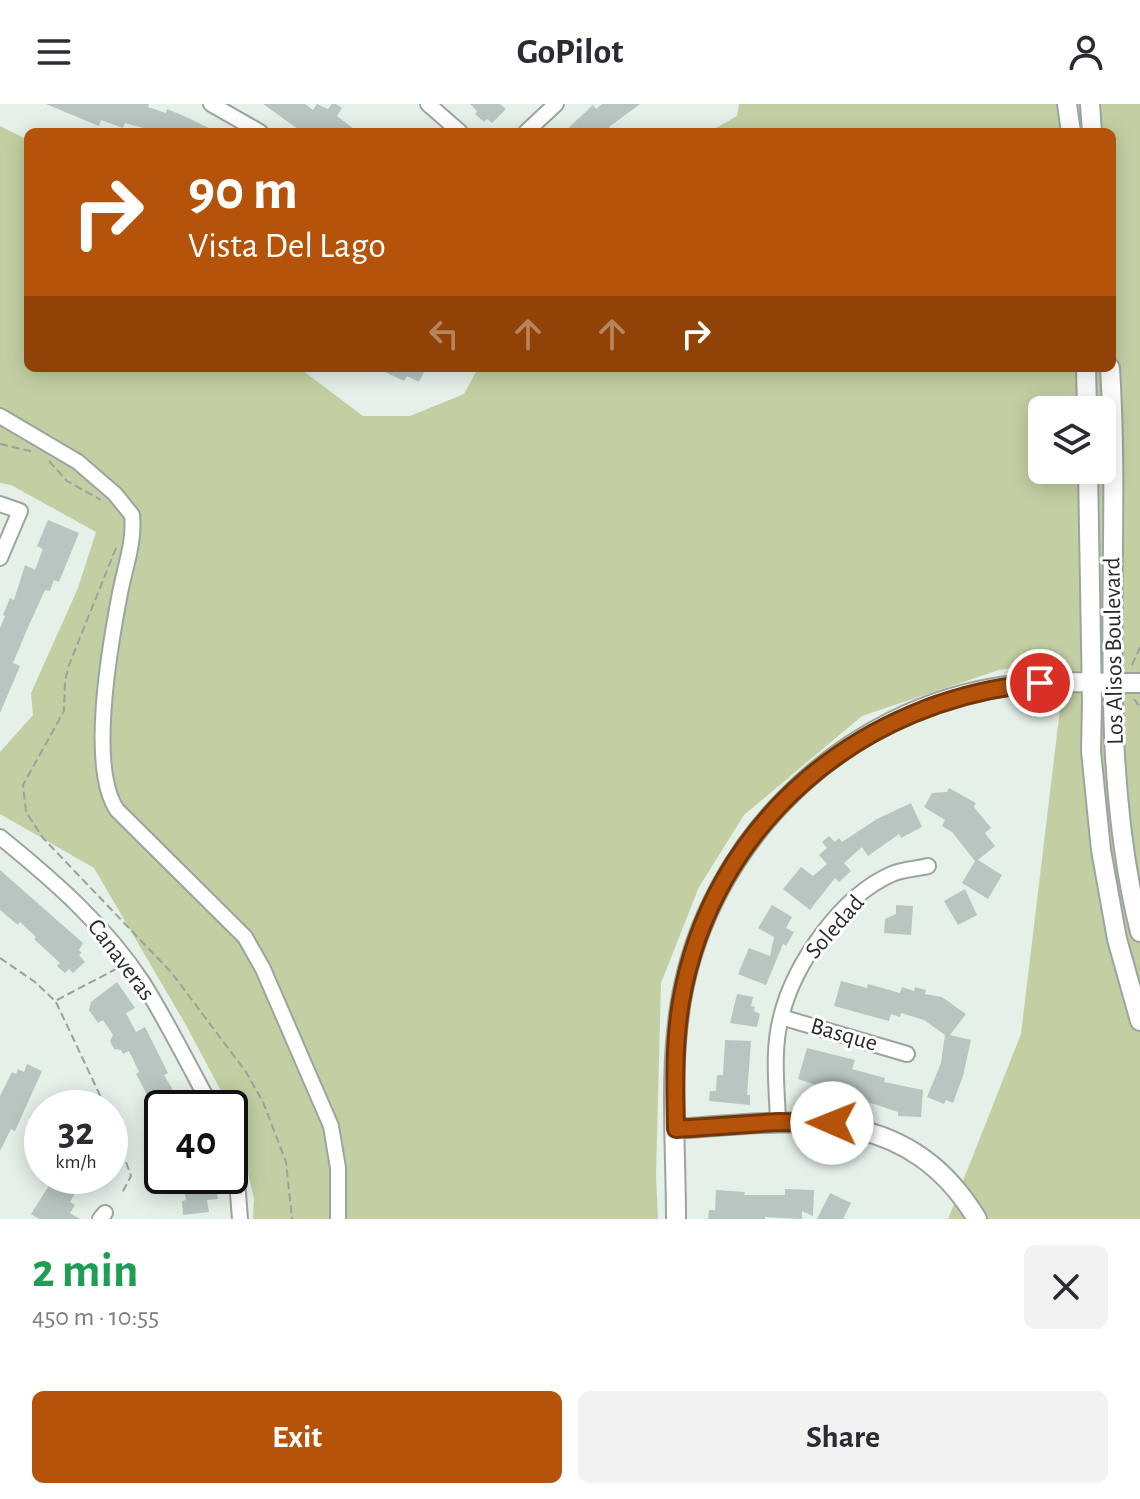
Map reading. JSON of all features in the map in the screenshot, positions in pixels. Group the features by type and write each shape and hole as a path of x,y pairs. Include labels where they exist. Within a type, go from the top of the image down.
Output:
{"main road":[{"path":"1067,104 1070,128"},
{"path":"1090,104 1092,128"},
{"path":"1086,372 1087,396"},
{"name":"Los Alisos Boulevard","path":"1110,372 1113,683 1118,813 1140,932"},
{"name":"Los Alisos Boulevard","path":"1088,484 1091,751 1101,850 1117,939 1140,1021"},
{"path":"676,1219 676,1033 689,967 708,913 725,878 776,808 819,768 849,747 902,717 958,697 1006,686 1113,683 1137,690"},
{"path":"676,1129 778,1122 832,1123 869,1132 902,1145 940,1172 964,1198 977,1219"}],"street":[{"path":"211,104 253,128"},
{"path":"428,104 455,128"},
{"path":"530,128 556,104"},
{"path":"0,416 78,462 115,494 132,515 131,545 110,651 103,742 109,797 117,810 245,937 263,969 331,1126 338,1168 338,1219"},
{"path":"0,504 20,511 0,558"},
{"name":"Canaveras","path":"0,837 60,887 106,935 142,982 202,1090"},
{"name":"Soledad","path":"778,1122 776,1047 781,1017 811,949 842,910 875,883 894,873 928,866"},
{"name":"Basque","path":"781,1017 907,1054"},
{"path":"238,1194 240,1219"}],"path":[{"path":"1132,665 1140,647"},
{"path":"1137,690 1140,707"},
{"path":"0,958 35,982 55,1001 97,1090"},
{"path":"55,1001 117,968"}],"green space":[{"path":"739,104 1140,104 1140,1219 948,1219 1021,1034 1066,659 999,670 862,716 744,815 699,887 661,983 656,1176 658,1219 253,1219 254,1199 248,1173 248,1090 220,1090 94,868 0,814 0,752 33,715 31,693 78,588 96,532 11,485 0,483 0,126 24,138 24,372 306,372 363,416 410,416 464,394 476,372 1116,372 1116,128 716,128 737,116"}],"building":[{"path":"46,104 149,104 148,107 166,113 167,109 209,128 143,128 125,123 123,128 101,120 99,126"},
{"path":"263,104 305,104 313,110 317,104 328,109 336,104 342,108 337,116 353,128 296,128"},
{"path":"470,104 500,104 506,109 492,123 487,119 484,122"},
{"path":"602,104 640,104 610,128 568,128 593,105 596,109"},
{"path":"385,372 424,372 419,382 407,376 404,381"},
{"path":"48,520 79,533 59,582 54,580 50,591 45,590 29,625 13,663 20,666 0,713 0,628 3,615 10,598 14,600 25,565 35,570 43,549 37,546"},
{"path":"949,788 976,803 974,807 991,828 985,833 995,846 978,860 1002,875 988,899 962,883 975,861 952,832 942,826 945,820 924,807 932,793 947,792"},
{"path":"911,803 922,827 901,838 899,834 868,856 862,847 844,863 851,871 839,882 835,878 810,910 783,889 801,867 813,876 827,864 819,855 827,848 822,842 829,836 835,842 839,838 842,842 877,819"},
{"path":"0,870 83,943 79,955 85,962 73,973 69,969 65,973 57,966 60,963 34,939 36,937 20,922 18,925 0,910"},
{"path":"965,889 977,915 958,925 944,901"},
{"path":"772,905 792,917 786,928 794,932 786,946 783,944 766,985 738,974 749,948 770,956 774,937 758,928"},
{"path":"896,905 913,906 911,935 884,933 885,919 896,914"},
{"path":"841,981 867,988 868,984 900,993 902,987 914,991 915,987 926,990 925,994 942,997 966,1014 950,1035 971,1040 953,1103 946,1100 944,1104 927,1097 941,1063 945,1035 924,1020 901,1013 900,1017 891,1014 889,1021 834,1006"},
{"path":"117,982 135,1008 126,1013 136,1032 145,1027 168,1073 164,1075 173,1090 144,1090 129,1051 123,1054 121,1050 114,1049 110,1041 113,1035 103,1020 98,1023 89,1010 91,1002"},
{"path":"737,994 753,997 751,1006 760,1014 757,1027 730,1023"},
{"path":"725,1040 751,1041 747,1095 750,1095 750,1105 709,1101 710,1091 716,1091 717,1075 723,1075"},
{"path":"807,1048 855,1060 852,1069 885,1078 884,1082 923,1090 921,1117 898,1116 898,1112 798,1079"},
{"path":"27,1064 42,1071 33,1090 24,1090 24,1111 15,1131 11,1129 0,1151 0,1096 12,1072 16,1074 18,1069 24,1072"},
{"path":"785,1189 814,1190 813,1216 802,1211 802,1219 708,1219 709,1210 715,1210 716,1190 745,1192 744,1195 785,1195"},
{"path":"830,1193 851,1203 843,1219 817,1219"},
{"path":"44,1194 75,1194 70,1202 75,1205 70,1213 80,1219 39,1219 31,1214"},
{"path":"185,1194 217,1194 218,1199 207,1200 209,1212 183,1215 182,1201 186,1200"}],"route":[{"path":"832,1123 778,1122 676,1129 676,1033 681,999 708,913 725,878 776,808 819,768 849,747 902,717 931,705 1006,686 1040,683"}]}
